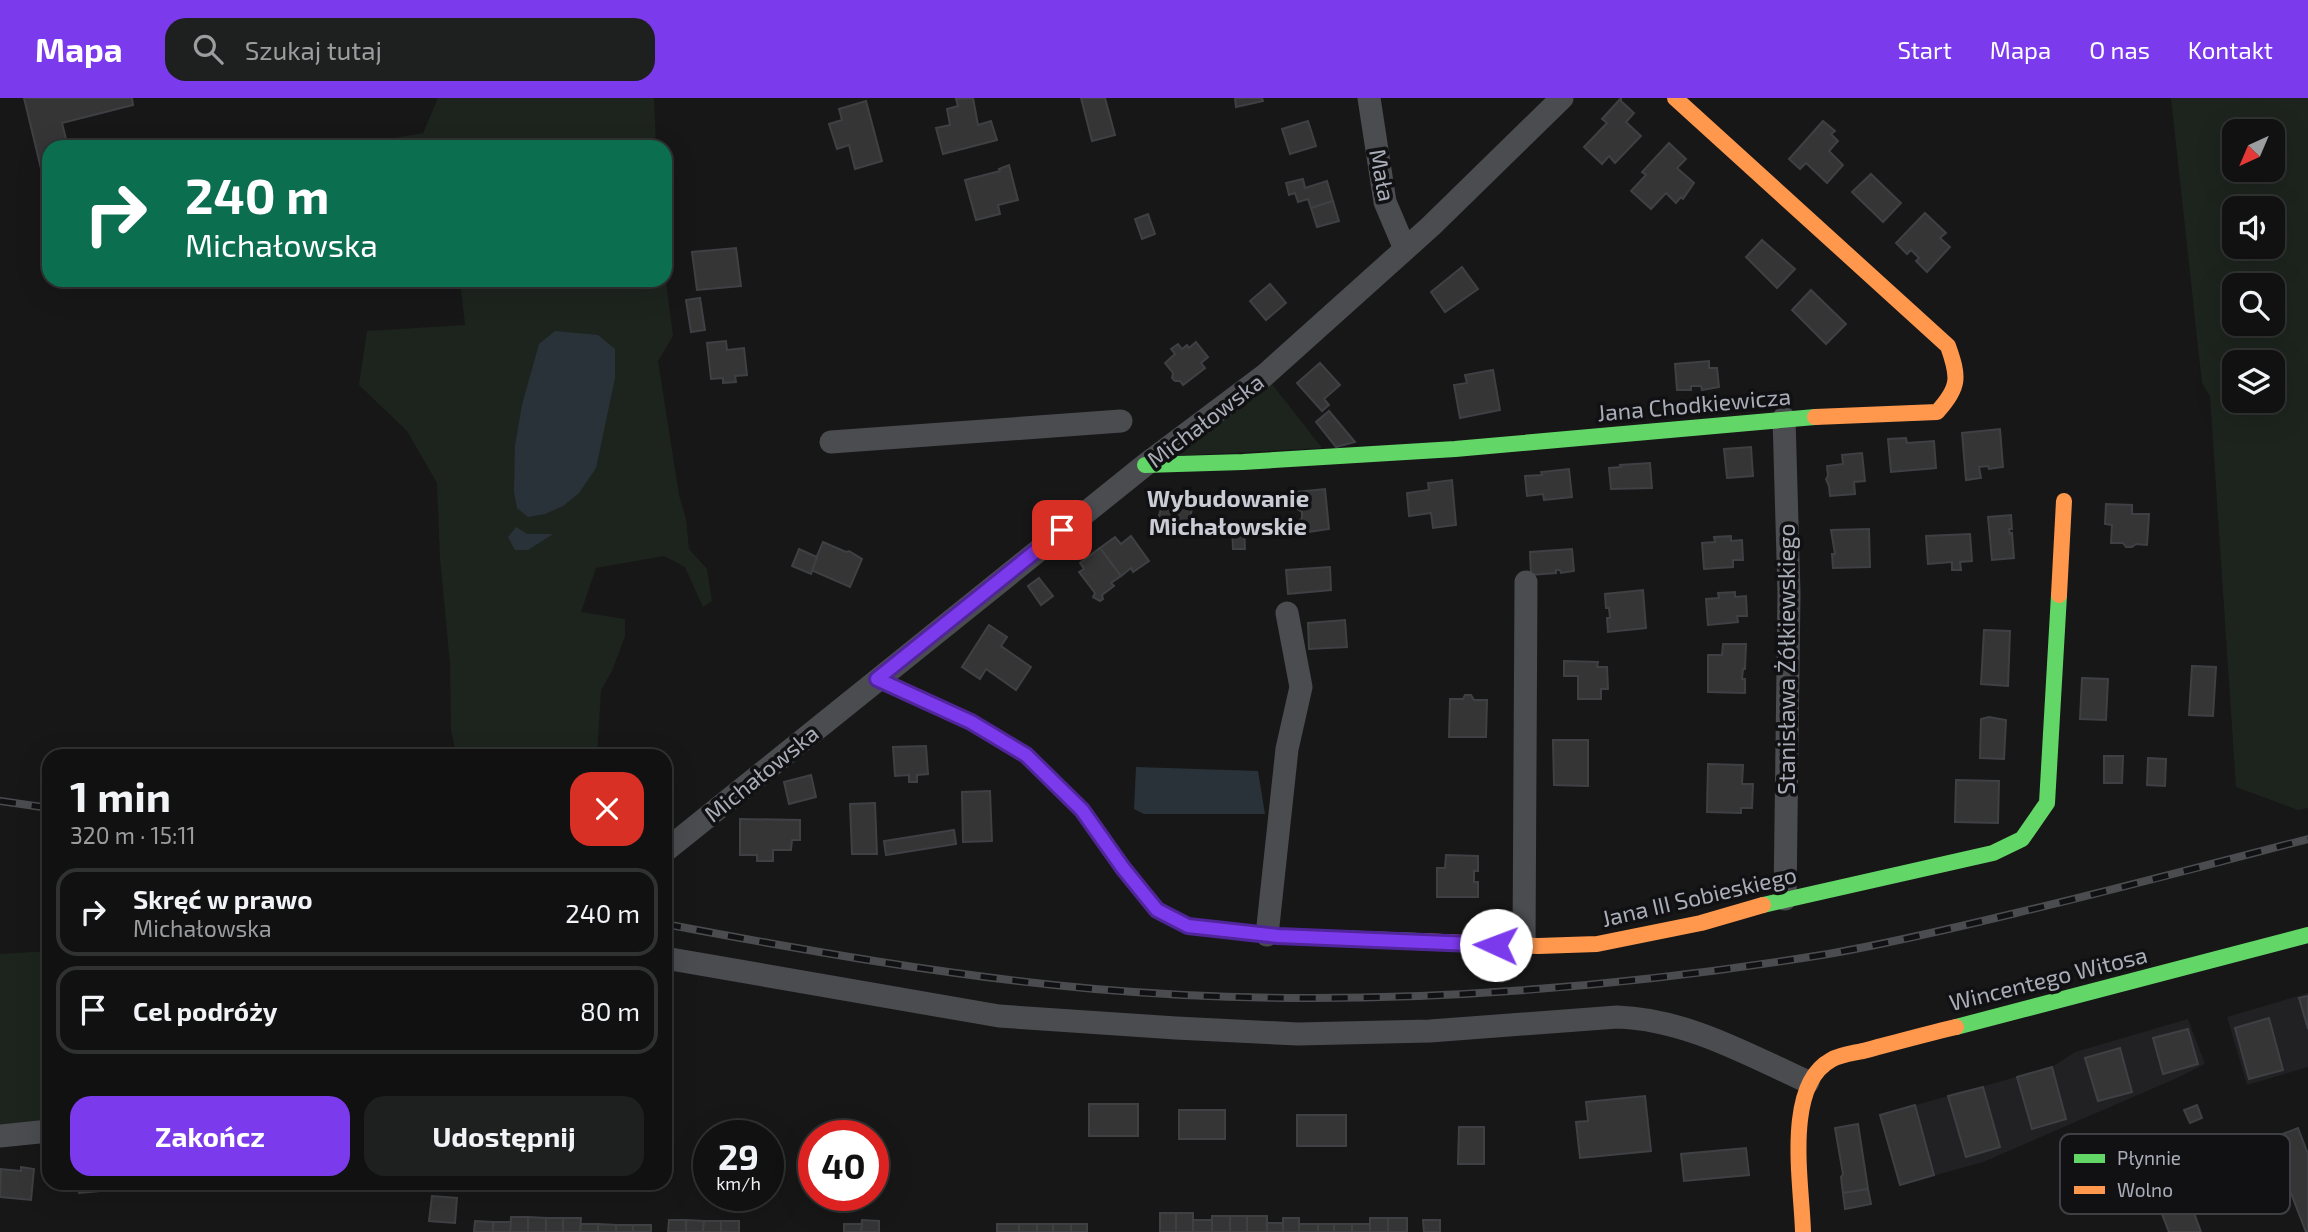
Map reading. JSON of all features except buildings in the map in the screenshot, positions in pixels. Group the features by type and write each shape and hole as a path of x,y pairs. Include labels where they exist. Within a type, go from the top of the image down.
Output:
{"street":[{"name":"Mała","path":"1368,98 1385,202 1405,249"},
{"name":"Michałowska","path":"672,845 1145,464 1265,375 1405,249 1562,98"},
{"name":"Jana Chodkiewicza","path":"1145,464 1243,462 1455,449 1784,418 1937,412 1950,398 1957,372 1948,346 1675,98"},
{"name":"Stanisława Żółkiewskiego","path":"1784,418 1789,593 1785,899"},
{"path":"831,442 1121,421"},
{"name":"Jana III Sobieskiego","path":"877,679 971,722 1026,755 1082,810 1157,910 1188,926 1267,935 1524,946 1597,944 1701,923 1785,899 1993,853 2022,839 2046,803 2064,501"},
{"path":"1524,946 1526,582"},
{"path":"1267,935 1287,749 1301,687 1287,613"},
{"name":"Wincentego Witosa","path":"1808,1082 1818,1069 1832,1059 1853,1052 2308,935"},
{"path":"672,959 999,1016 1298,1034 1430,1031 1617,1017 1693,1031 1808,1082 1800,1122 1803,1232"},
{"path":"0,1136 42,1132"}],"shaded area":[{"path":"438,98 654,98 656,140 395,140 423,133"},
{"path":"2171,98 2308,98 2308,808 2298,810 2236,787 2210,396 2202,383"},
{"path":"461,287 667,287 673,336 658,361 689,549 707,569 712,601 703,607 685,567 664,556 596,568 581,612 625,619 625,636 612,671 601,690 597,749 455,749 451,731 450,664 440,558 437,483 407,431 359,385 367,331 465,325"},
{"path":"555,331 598,335 615,349 615,378 596,468 579,493 563,506 545,514 528,517 517,508 514,492 515,446 522,405 539,344"},
{"path":"1268,379 1322,448 1174,456"},
{"path":"516,527 527,534 553,534 528,550 515,550 508,537"},
{"path":"1136,767 1258,771 1265,814 1144,814 1134,809"},
{"path":"42,951 42,1122 0,1125 0,954"},
{"path":"2308,993 2308,1067 2247,1085 2227,1017"},
{"path":"2188,1019 2205,1064 1983,1162 1900,1185 1880,1115 2052,1067 2075,1052"}],"railway":[{"path":"0,801 42,807"},
{"path":"672,925 879,962 1095,989 1279,998 1463,994 1646,979 1852,950 2053,904 2308,839"}],"traffic: fast":[{"path":"1145,465 1455,449 1815,417"},
{"path":"1763,905 1993,853 2022,839 2047,803 2059,595"},
{"path":"877,679 971,722 1026,755 1082,810 1157,910 1188,926 1278,936 1419,941"},
{"path":"1956,1027 2308,935"}],"traffic: slow":[{"path":"1675,98 1948,346 1955,381 1950,396 1937,412 1815,417"},
{"path":"2059,595 2064,501"},
{"path":"1419,941 1538,946 1597,944 1701,923 1763,905"},
{"path":"1803,1232 1799,1138 1806,1091 1816,1073 1839,1056 1956,1027"}],"district":[{"name":"Wybudowanie Michałowskie","path":"1228,511"}],"route":[{"path":"1062,530 877,679 971,722 1026,755 1082,810 1157,910 1188,926 1278,936 1496,945"}]}
